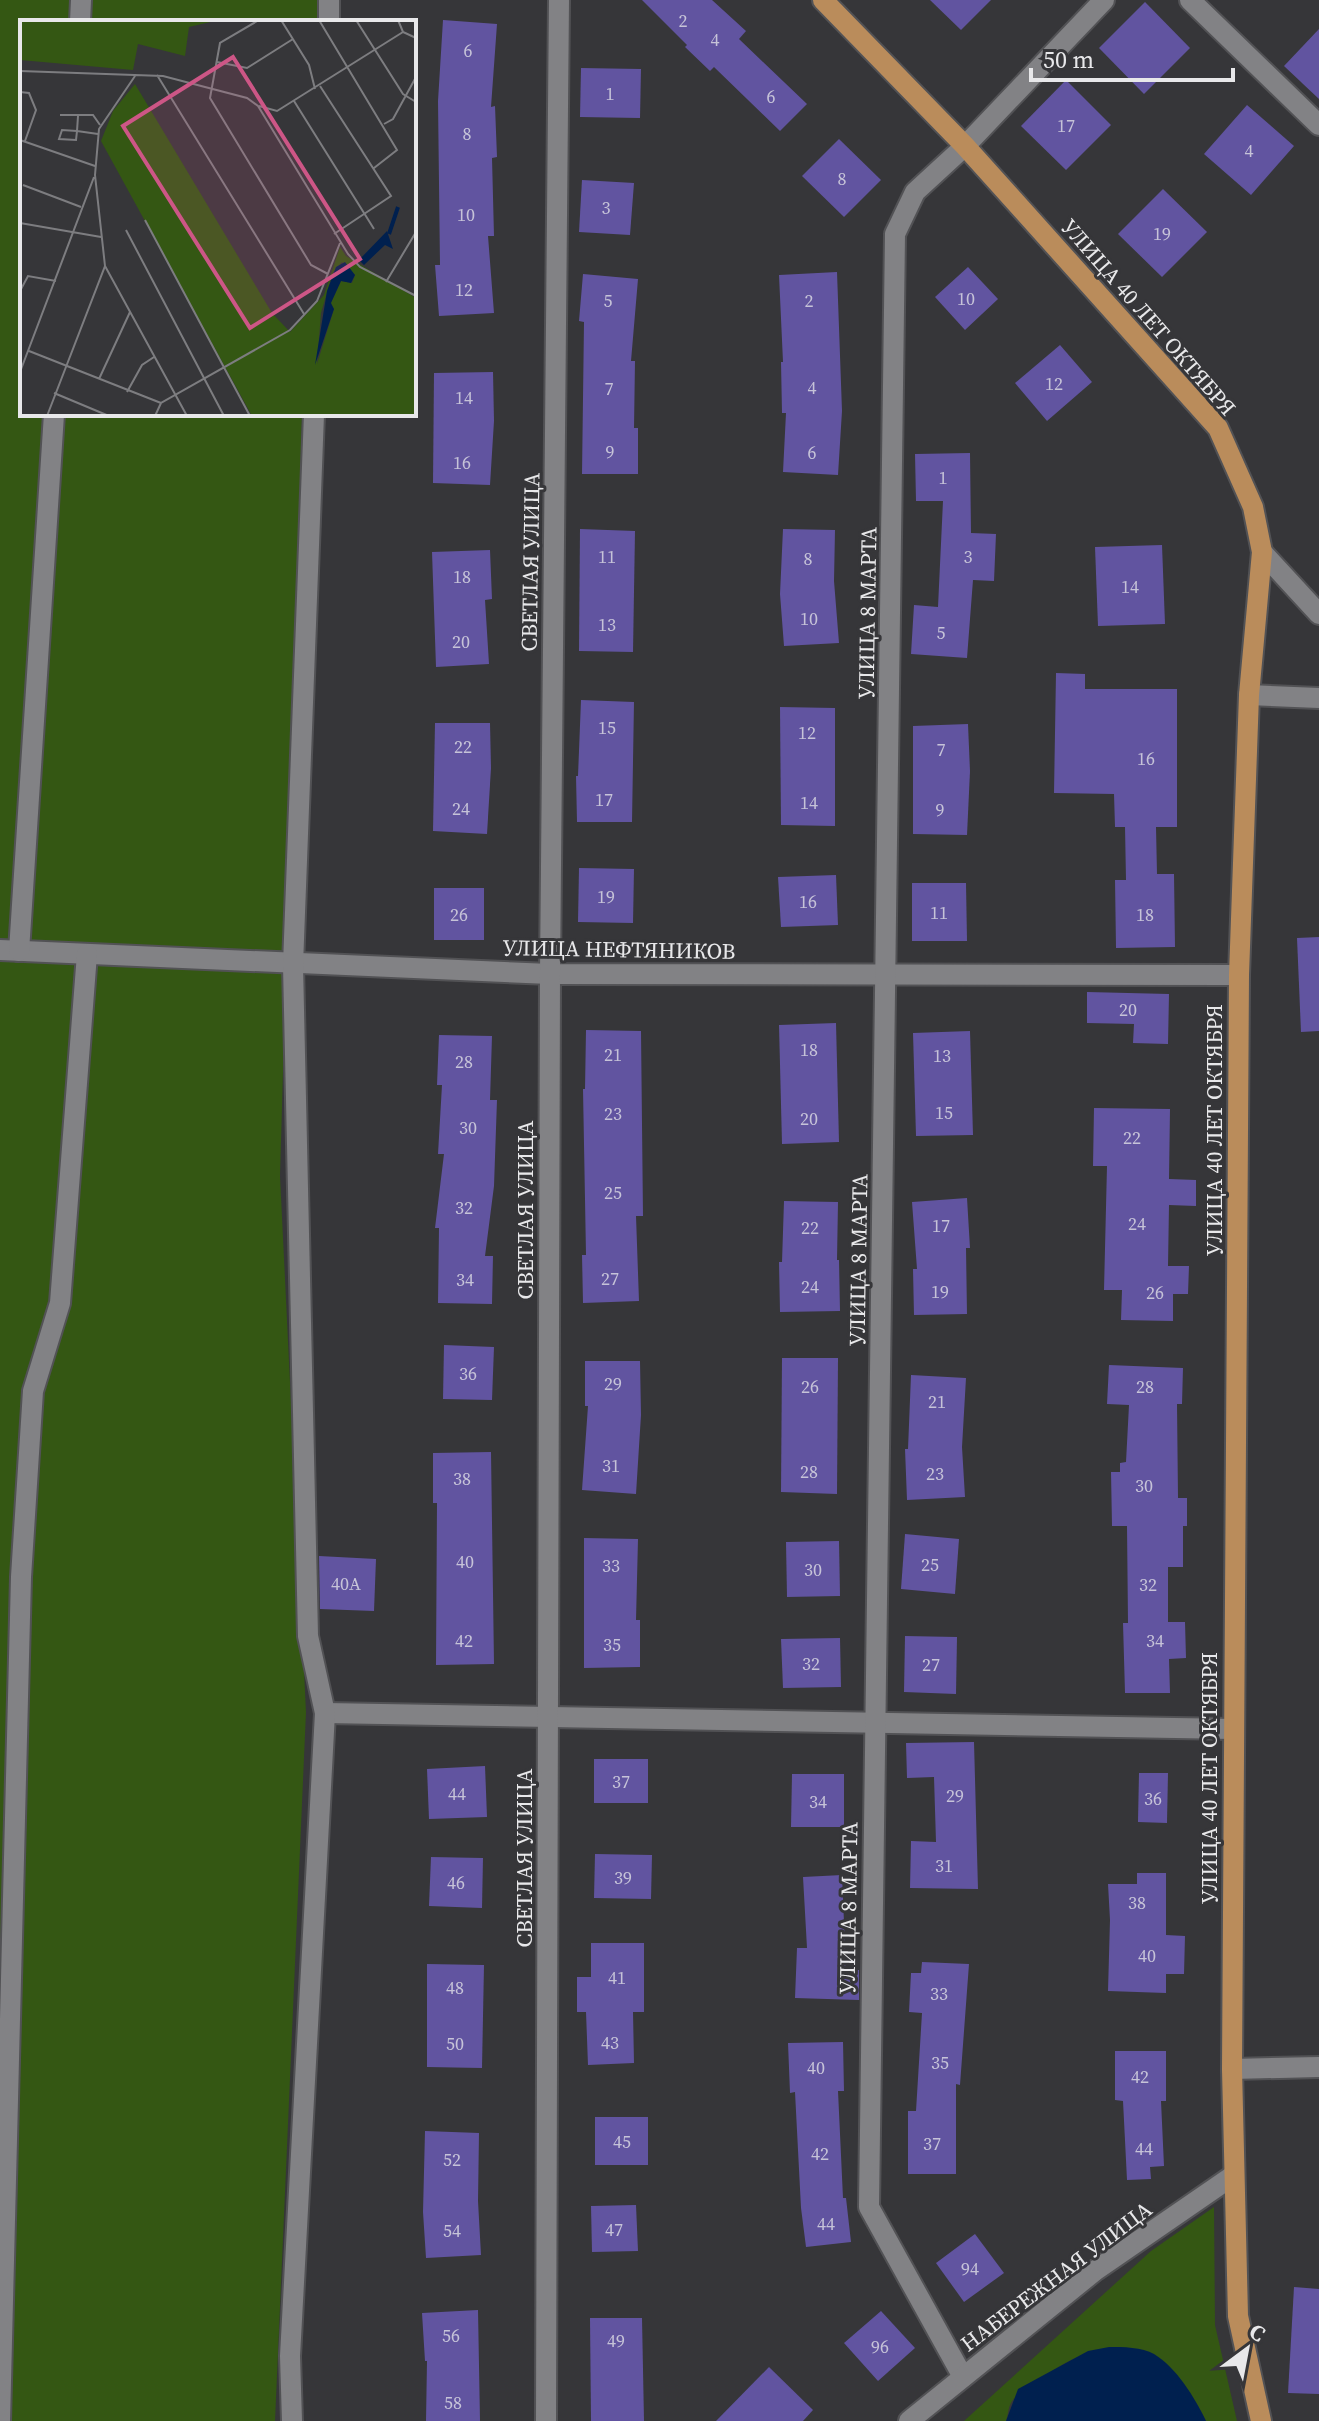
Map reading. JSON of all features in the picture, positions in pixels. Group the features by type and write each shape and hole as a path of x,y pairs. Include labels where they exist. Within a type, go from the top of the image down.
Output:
{"main road":[{"name":"УЛИЦА 40 ЛЕТ ОКТЯБРЯ","path":"823,0 965,146 1218,428 1253,507 1262,552 1249,695 1239,975 1232,2069 1238,2316 1261,2421"}],"street":[{"path":"80,20 81,0"},
{"name":"СВЕТЛАЯ УЛИЦА","path":"546,2421 550,974 559,0"},
{"name":"УЛИЦА 8 МАРТА","path":"963,2377 869,2207 895,234 915,192 965,146 1104,0"},
{"path":"1190,0 1319,125"},
{"path":"9,950 54,416"},
{"path":"292,2421 290,2356 325,1713 308,1636 293,965 314,416"},
{"path":"1262,552 1319,614"},
{"path":"1249,695 1319,698"},
{"name":"УЛИЦА НЕФТЯНИКОВ","path":"9,950 550,974 1239,975"},
{"path":"0,2421 21,1577 33,1391 60,1303 87,954"},
{"path":"325,1713 1233,1729"},
{"path":"1232,2069 1319,2067"},
{"name":"НАБЕРЕЖНАЯ УЛИЦА","path":"909,2421 1096,2270 1234,2175"}],"green space":[{"path":"0,0 319,0 318,20 20,20 20,416 302,416 280,1176 306,1712 275,2421 0,2421"},
{"path":"1214,2207 1215,2325 1237,2421 1206,2421 1193,2397 1161,2363 1143,2353 1123,2348 1101,2349 1078,2356 1054,2370 1014,2399 1006,2421 964,2421 1151,2251"}],"water":[{"path":"1109,2347 1144,2350 1162,2360 1184,2384 1206,2421 1006,2421 1018,2389 1088,2351"}],"building":[{"path":"642,0 712,0 746,31 739,39 807,104 780,131 714,67 710,71"},
{"path":"930,0 991,0 961,30"},
{"path":"1145,2 1190,48 1144,94 1099,48"},
{"path":"443,20 497,24 491,107 495,106 497,157 492,158 494,236 488,236 494,313 439,316 435,265 440,265 438,101"},
{"path":"1319,29 1319,99 1284,66"},
{"path":"581,68 641,69 640,118 580,117"},
{"path":"1066,80 1111,125 1066,170 1021,126"},
{"path":"1247,105 1294,146 1251,195 1204,154"},
{"path":"839,139 881,180 844,217 802,176"},
{"path":"582,180 634,183 630,235 579,232"},
{"path":"1163,189 1207,232 1162,277 1118,234"},
{"path":"968,267 998,299 965,330 935,297"},
{"path":"837,272 842,411 838,475 783,472 786,413 782,413 779,275"},
{"path":"583,274 638,279 631,361 635,361 634,428 638,428 638,474 582,474 584,322 579,321"},
{"path":"1060,345 1092,382 1047,421 1015,383"},
{"path":"493,372 490,485 433,483 434,373"},
{"path":"970,453 971,533 996,534 994,581 973,580 967,658 911,654 914,605 938,607 943,501 916,501 915,454"},
{"path":"580,529 635,531 633,652 579,651"},
{"path":"783,529 835,530 834,581 839,643 784,646 780,594"},
{"path":"1162,545 1165,624 1098,626 1095,547"},
{"path":"490,550 492,599 485,600 489,664 436,667 432,552"},
{"path":"1056,673 1085,674 1085,689 1177,689 1177,827 1156,827 1157,874 1174,874 1175,947 1116,948 1115,880 1126,880 1125,827 1115,827 1114,794 1054,793"},
{"path":"581,700 634,702 632,822 577,822 576,776"},
{"path":"780,707 835,708 835,826 781,825"},
{"path":"435,723 490,723 487,834 433,831"},
{"path":"968,724 970,771 967,835 913,834 913,726"},
{"path":"579,868 634,869 633,923 578,922"},
{"path":"836,875 838,925 781,927 778,877"},
{"path":"912,883 966,883 967,941 912,941"},
{"path":"434,888 484,888 484,940 434,940"},
{"path":"1319,937 1319,1031 1301,1032 1297,938"},
{"path":"1087,992 1169,994 1168,1044 1133,1043 1134,1024 1087,1023"},
{"path":"836,1023 839,1142 782,1144 779,1025"},
{"path":"586,1030 641,1031 643,1216 636,1216 639,1301 583,1303 582,1255 586,1255 583,1089"},
{"path":"970,1031 973,1135 916,1136 913,1033"},
{"path":"439,1035 492,1036 490,1100 497,1100 494,1186 485,1256 493,1256 492,1304 438,1303 439,1228 435,1228 444,1154 438,1154 442,1085 437,1085"},
{"path":"1094,1108 1170,1109 1169,1179 1196,1180 1196,1206 1169,1205 1168,1266 1189,1266 1188,1294 1173,1294 1173,1321 1121,1320 1122,1290 1104,1290 1107,1166 1093,1166"},
{"path":"967,1198 970,1248 966,1248 967,1314 914,1315 913,1269 917,1269 912,1202"},
{"path":"784,1201 838,1202 840,1311 780,1312 779,1262 782,1262"},
{"path":"444,1345 494,1347 492,1400 443,1399"},
{"path":"782,1358 838,1358 837,1494 781,1492"},
{"path":"585,1361 640,1361 641,1415 636,1494 582,1490 588,1406 585,1406"},
{"path":"1109,1365 1183,1368 1182,1404 1177,1404 1178,1498 1187,1498 1187,1526 1183,1526 1183,1567 1168,1567 1168,1622 1185,1622 1186,1658 1169,1659 1170,1693 1125,1693 1123,1623 1128,1623 1127,1526 1112,1526 1111,1472 1120,1472 1120,1463 1126,1462 1129,1405 1107,1404"},
{"path":"911,1375 966,1378 962,1447 965,1497 907,1500 905,1449 908,1449"},
{"path":"491,1452 494,1664 436,1665 437,1503 433,1503 433,1453"},
{"path":"905,1534 959,1539 955,1594 901,1589"},
{"path":"584,1538 638,1539 636,1620 640,1620 640,1667 584,1668"},
{"path":"839,1541 840,1596 787,1597 786,1542"},
{"path":"319,1556 376,1559 374,1611 320,1609"},
{"path":"905,1636 957,1637 956,1694 904,1692"},
{"path":"840,1638 841,1687 783,1688 781,1639"},
{"path":"974,1742 978,1889 910,1888 911,1841 936,1842 934,1777 907,1778 906,1743"},
{"path":"594,1759 648,1759 648,1803 594,1803"},
{"path":"485,1766 487,1817 429,1819 427,1769"},
{"path":"1139,1773 1168,1773 1167,1823 1138,1822"},
{"path":"792,1774 844,1774 844,1827 791,1827"},
{"path":"595,1854 652,1855 651,1899 594,1898"},
{"path":"431,1857 483,1858 482,1908 429,1906"},
{"path":"1137,1873 1166,1873 1166,1935 1185,1936 1184,1974 1166,1974 1166,1993 1108,1991 1108,1884 1137,1884"},
{"path":"842,1875 846,1970 859,1970 859,2000 795,1998 797,1948 807,1948 803,1877"},
{"path":"591,1943 644,1943 644,2012 633,2012 634,2063 588,2065 586,2012 577,2012 577,1977 591,1977"},
{"path":"922,1962 969,1964 960,2085 956,2084 956,2174 908,2174 908,2111 916,2111 922,2013 909,2012 911,1973 921,1973"},
{"path":"427,1964 484,1965 482,2068 427,2067"},
{"path":"843,2042 844,2091 838,2091 843,2198 846,2198 851,2242 806,2247 795,2092 790,2093 788,2043"},
{"path":"1115,2051 1166,2051 1166,2101 1161,2101 1164,2166 1150,2167 1151,2179 1127,2180 1123,2101 1115,2100"},
{"path":"595,2117 648,2117 648,2165 595,2165"},
{"path":"425,2131 479,2133 481,2255 426,2258 423,2212"},
{"path":"636,2205 638,2251 592,2252 591,2206"},
{"path":"975,2234 1004,2273 964,2302 936,2263"},
{"path":"1294,2287 1319,2289 1319,2394 1288,2393"},
{"path":"478,2310 480,2421 426,2421 427,2361 422,2313"},
{"path":"881,2311 915,2348 878,2381 844,2343"},
{"path":"590,2318 642,2318 644,2421 591,2421"},
{"path":"769,2367 813,2410 803,2421 716,2421"}]}
